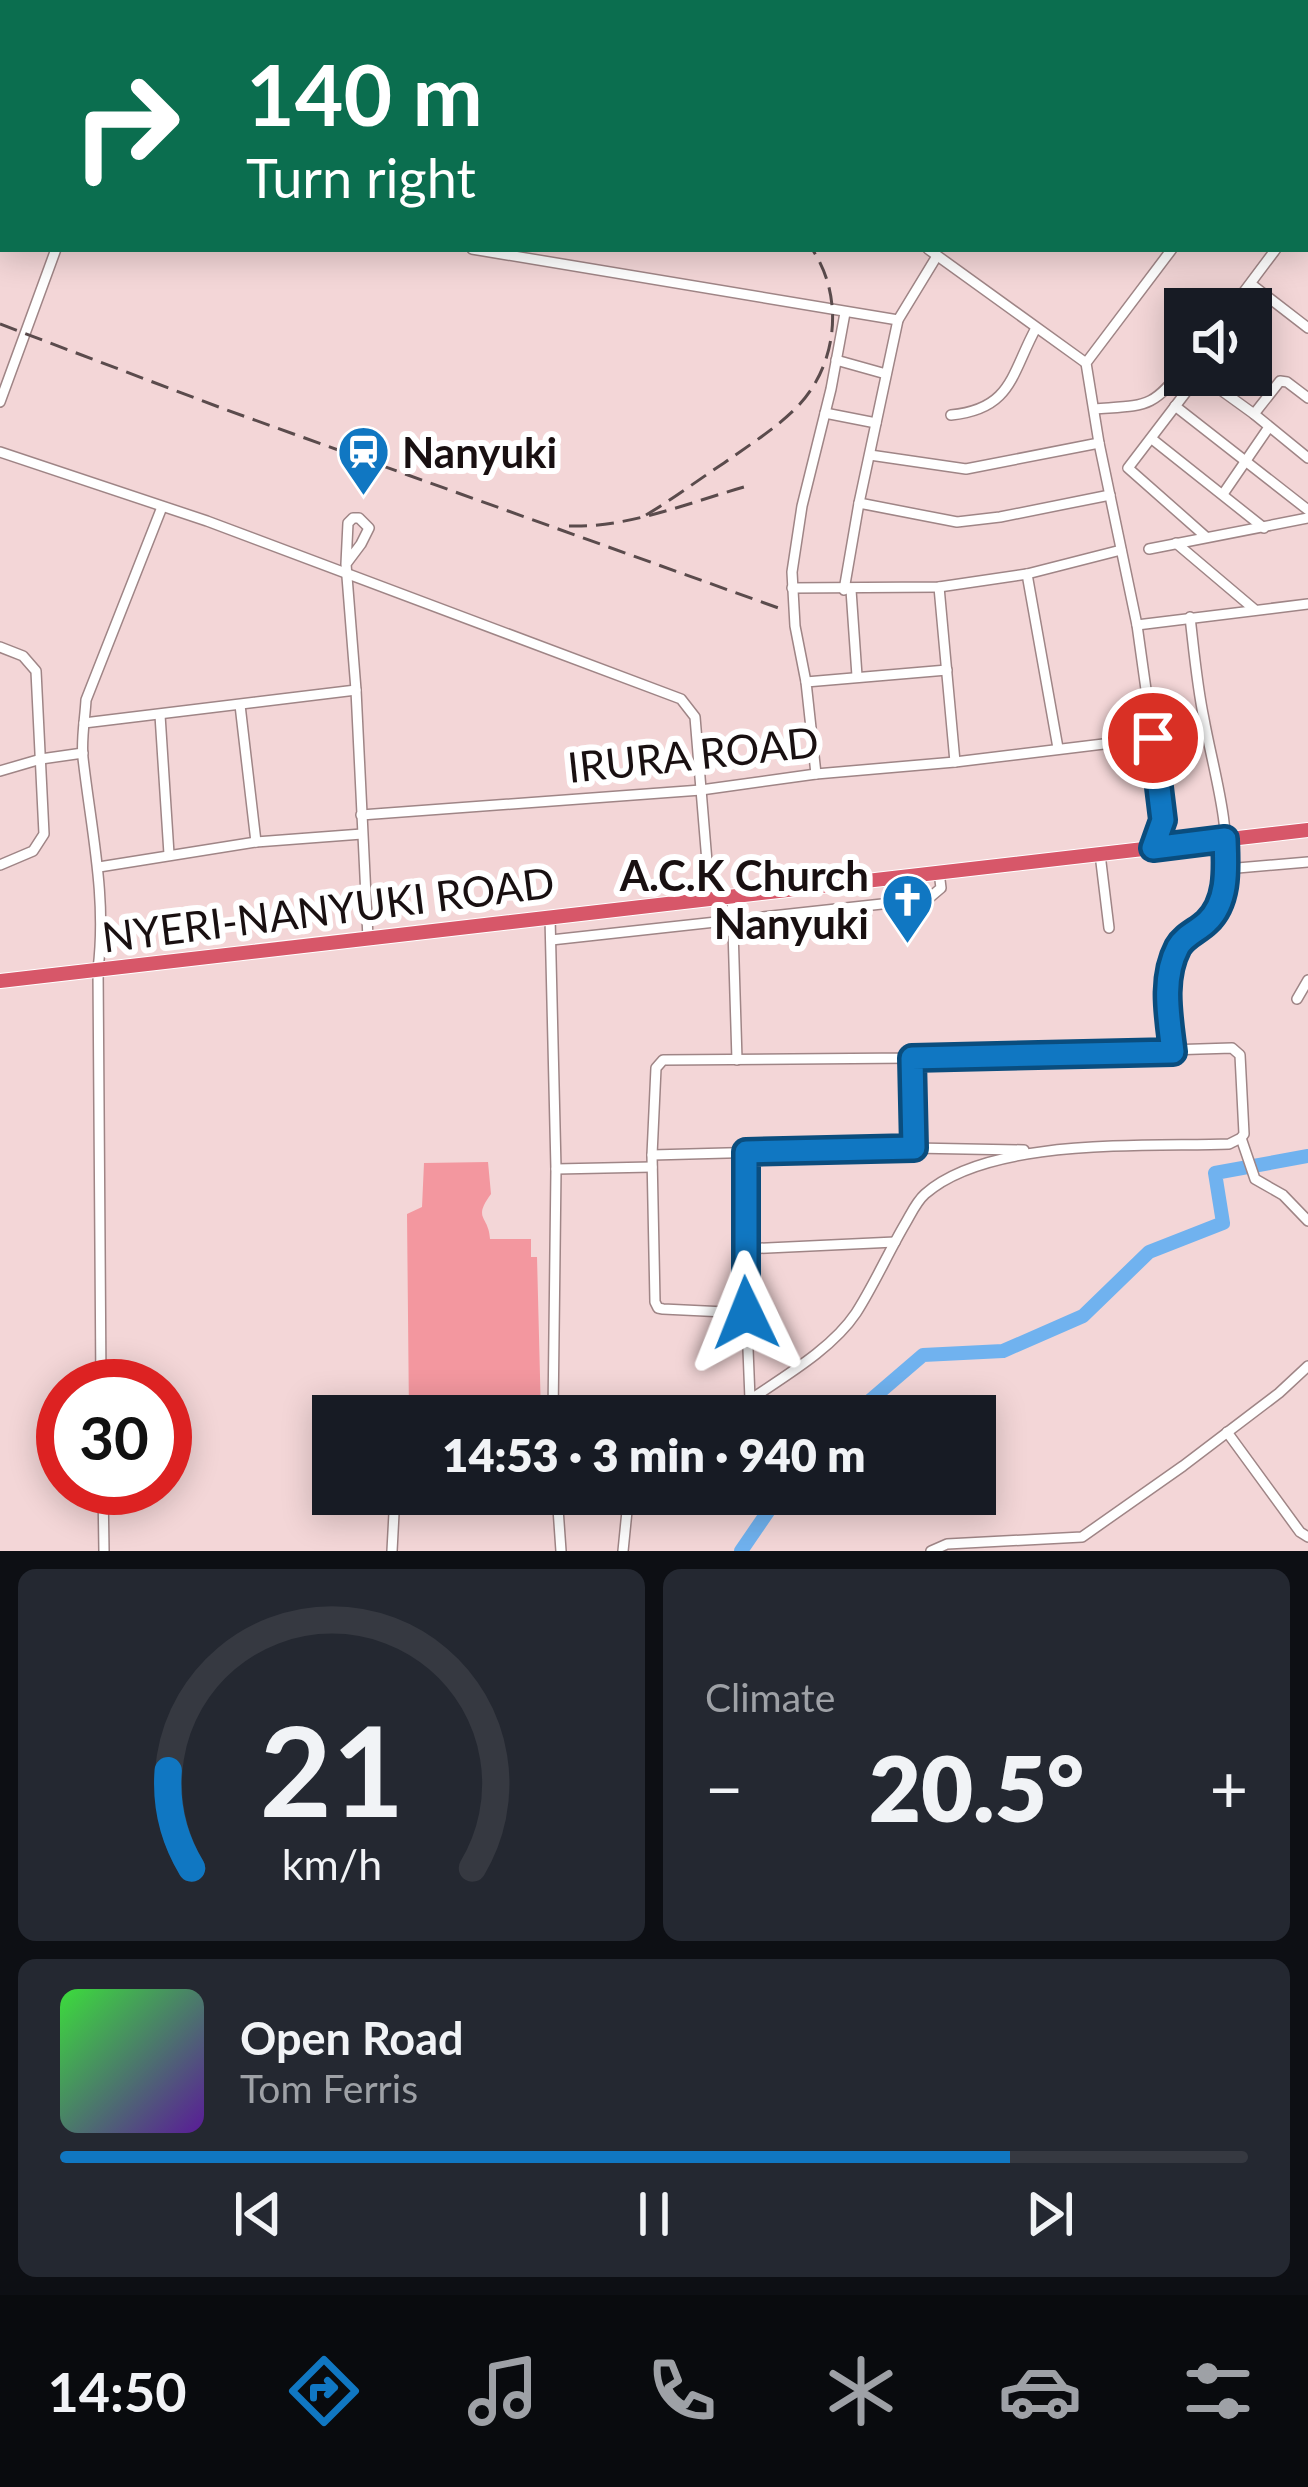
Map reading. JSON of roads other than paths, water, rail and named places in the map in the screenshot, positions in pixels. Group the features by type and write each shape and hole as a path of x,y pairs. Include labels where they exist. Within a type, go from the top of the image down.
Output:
{"highway":[{"name":"NYERI-NANYUKI ROAD","path":"0,981 1308,830"}],"street":[{"path":"0,401 55,252"},
{"path":"489,252 898,320"},
{"path":"857,676 848,590 859,503 898,320 932,252 1086,363 1137,625 1163,820 1160,847"},
{"path":"1086,363 1170,252"},
{"path":"1248,288 1274,252"},
{"path":"1251,284 1308,328"},
{"path":"816,774 792,588 802,506 844,313"},
{"path":"951,415 980,410 1005,392 1036,328"},
{"path":"836,360 886,374"},
{"path":"1254,414 1280,381 1308,398"},
{"path":"1095,410 1142,406 1164,393"},
{"path":"1183,396 1128,470 1205,536"},
{"path":"1229,396 1308,458"},
{"path":"1175,406 1308,514"},
{"path":"825,413 876,423"},
{"path":"1223,494 1269,427"},
{"path":"1152,439 1264,528"},
{"path":"870,455 966,469 1099,443"},
{"path":"0,452 348,569 681,699 695,717 710,898"},
{"path":"859,503 957,522 1109,495"},
{"path":"101,1359 98,968 102,941 99,867 82,753 84,723 86,700 162,507"},
{"path":"1150,549 1264,528 1308,514"},
{"path":"1176,543 1256,610"},
{"path":"792,588 939,587 1027,574 1121,550"},
{"path":"348,569 368,938"},
{"path":"1027,574 1058,748"},
{"path":"939,587 955,762"},
{"path":"1137,625 1308,604"},
{"path":"1173,1052 1171,967 1181,941 1214,913 1226,868 1190,617"},
{"path":"0,647 23,656 36,671 44,834 33,851 0,865"},
{"path":"806,682 947,670"},
{"path":"84,723 356,690"},
{"path":"240,705 256,842"},
{"path":"160,715 169,854"},
{"name":"IRURA ROAD","path":"361,815 701,790 1153,738"},
{"path":"0,771 82,753"},
{"path":"99,867 256,842 362,834"},
{"path":"1100,854 1109,928"},
{"path":"1226,868 1308,862"},
{"path":"550,940 928,898 941,888 939,872"},
{"path":"732,896 736,1060"},
{"path":"633,908 635,930"},
{"path":"550,917 556,1169 553,1395"},
{"path":"1297,999 1308,980"},
{"path":"652,1155 1228,1144 1244,1134 1240,1055 1232,1048 670,1060 658,1064 652,1155 656,1306 746,1313"},
{"path":"912,1058 914,1148"},
{"path":"1241,1138 1251,1172 1260,1184 1283,1195 1308,1222"},
{"path":"756,1395 842,1330 857,1312 918,1201 969,1168 1036,1150"},
{"path":"746,1152 750,1395"},
{"path":"556,1169 652,1167"},
{"path":"745,1249 895,1243"},
{"path":"932,1551 947,1544 1082,1537 1227,1432 1308,1366"},
{"path":"1227,1432 1308,1537"},
{"path":"103,1515 104,1551"},
{"path":"392,1551 393,1515"},
{"path":"558,1515 561,1551"},
{"path":"623,1551 627,1515"},
{"path":"1082,1537 1085,1551"}],"waterway":[{"name":"Nanyuki","path":"876,1395 923,1355 1003,1351 1083,1316 1149,1252 1223,1223 1215,1173 1308,1156"},
{"name":"Nanyuki","path":"741,1551 766,1515"}],"railway":[{"path":"646,515 772,429 812,388 829,350 832,329 829,287 814,252"},
{"path":"0,324 784,610"},
{"path":"569,526 636,519 744,487"}],"place":[{"name":"Nanyuki","path":"363,498"},
{"name":"A.C.K Church Nanyuki","path":"908,945"}]}
